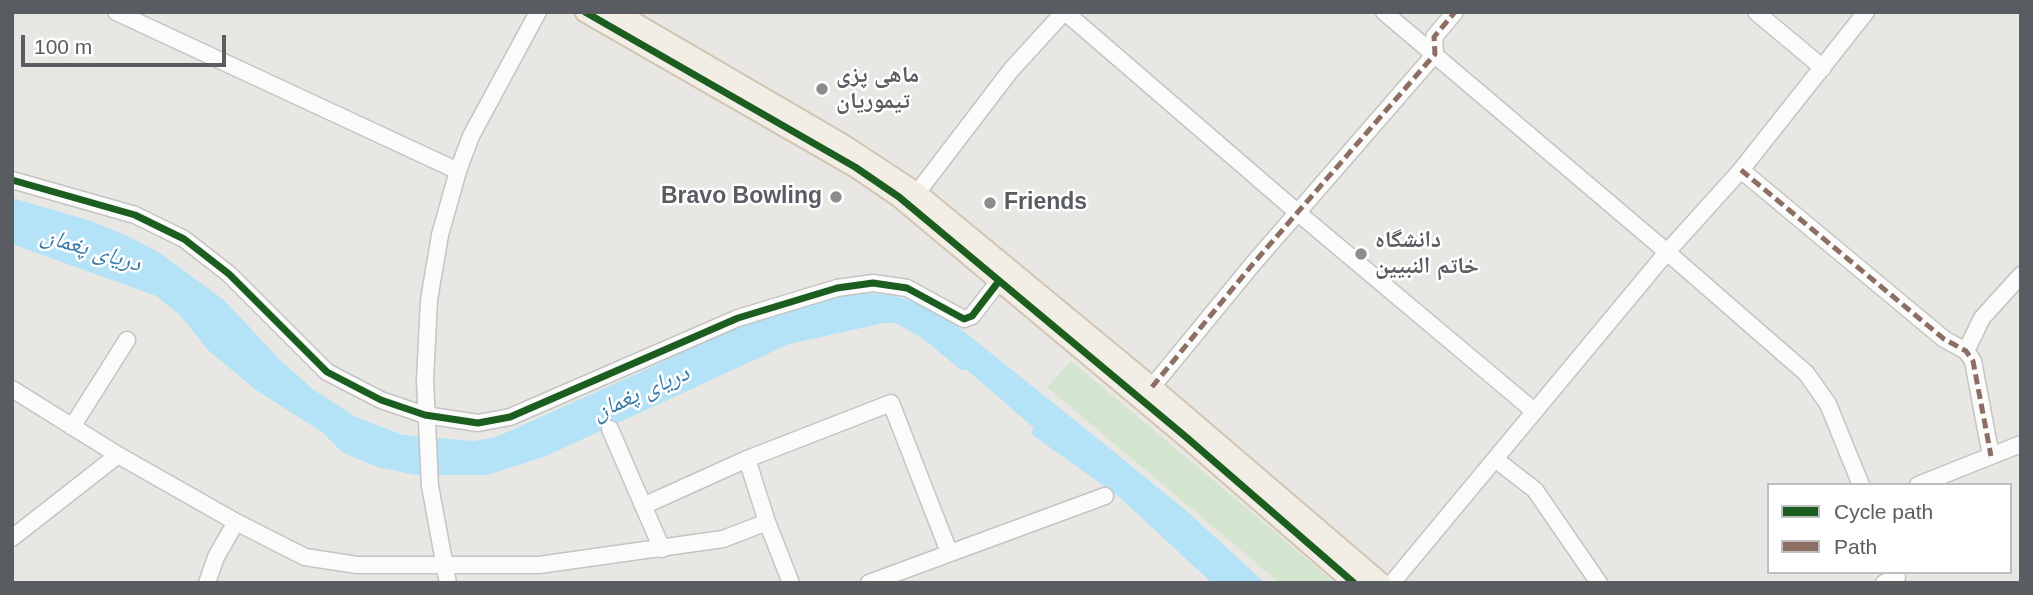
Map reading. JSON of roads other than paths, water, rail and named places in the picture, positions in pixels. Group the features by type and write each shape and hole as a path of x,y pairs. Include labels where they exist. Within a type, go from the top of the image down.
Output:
{"main road":[{"path":"585,12 855,167 899,197 999,281 1152,387 1381,583"},
{"path":"616,12 844,145 916,193 1354,583"}],"street":[{"path":"116,12 458,170"},
{"path":"447,575 430,486 425,344 429,300 440,235 458,170 471,136 538,12"},
{"path":"916,193 1012,70 1064,12 1534,411"},
{"path":"1384,12 1806,373 1828,404 1860,483"},
{"path":"1152,387 1297,212 1435,54 1434,37 1455,12"},
{"path":"1756,12 1823,68"},
{"path":"1392,583 1667,252 1741,170 1866,12"},
{"path":"1741,170 1944,339 1966,351 1973,361 1991,456"},
{"path":"12,180 135,215 184,239 229,274 327,372 381,400 426,419 478,423 510,417 738,318 837,288 873,283 907,288 964,319 972,316 999,281"},
{"path":"1966,351 1982,318 2021,275"},
{"path":"72,427 127,340"},
{"path":"12,390 118,455 236,522 305,557 447,575 723,539 766,522"},
{"path":"643,506 747,459 891,403 948,552"},
{"path":"610,429 662,549"},
{"path":"1923,483 2021,444"},
{"path":"12,538 118,455"},
{"path":"747,459 766,522 791,583"},
{"path":"1495,459 1535,490 1599,583"},
{"path":"869,583 1105,496"},
{"path":"208,583 216,557 236,522"}],"water":[{"name":"دریای پغمان","path":"12,198 91,221 130,237 161,254 224,300 280,360 314,390 356,417 403,435 474,441 496,437 641,372 755,316 815,300 860,292 895,296 915,302 947,318 1108,447 1190,514 1265,583 1212,583 1118,496 1031,434 1034,428 967,370 961,370 921,337 895,323 884,323 789,344 546,456 488,475 416,475 377,467 342,452 322,432 256,390 209,351 180,315 156,296 12,244"}],"place":[{"name":"ماهی پزی تیموریان","path":"822,89"},
{"name":"Bravo Bowling","path":"836,197"},
{"name":"Friends","path":"990,203"},
{"name":"دانشگاه خاتم النبیین","path":"1361,254"}]}
